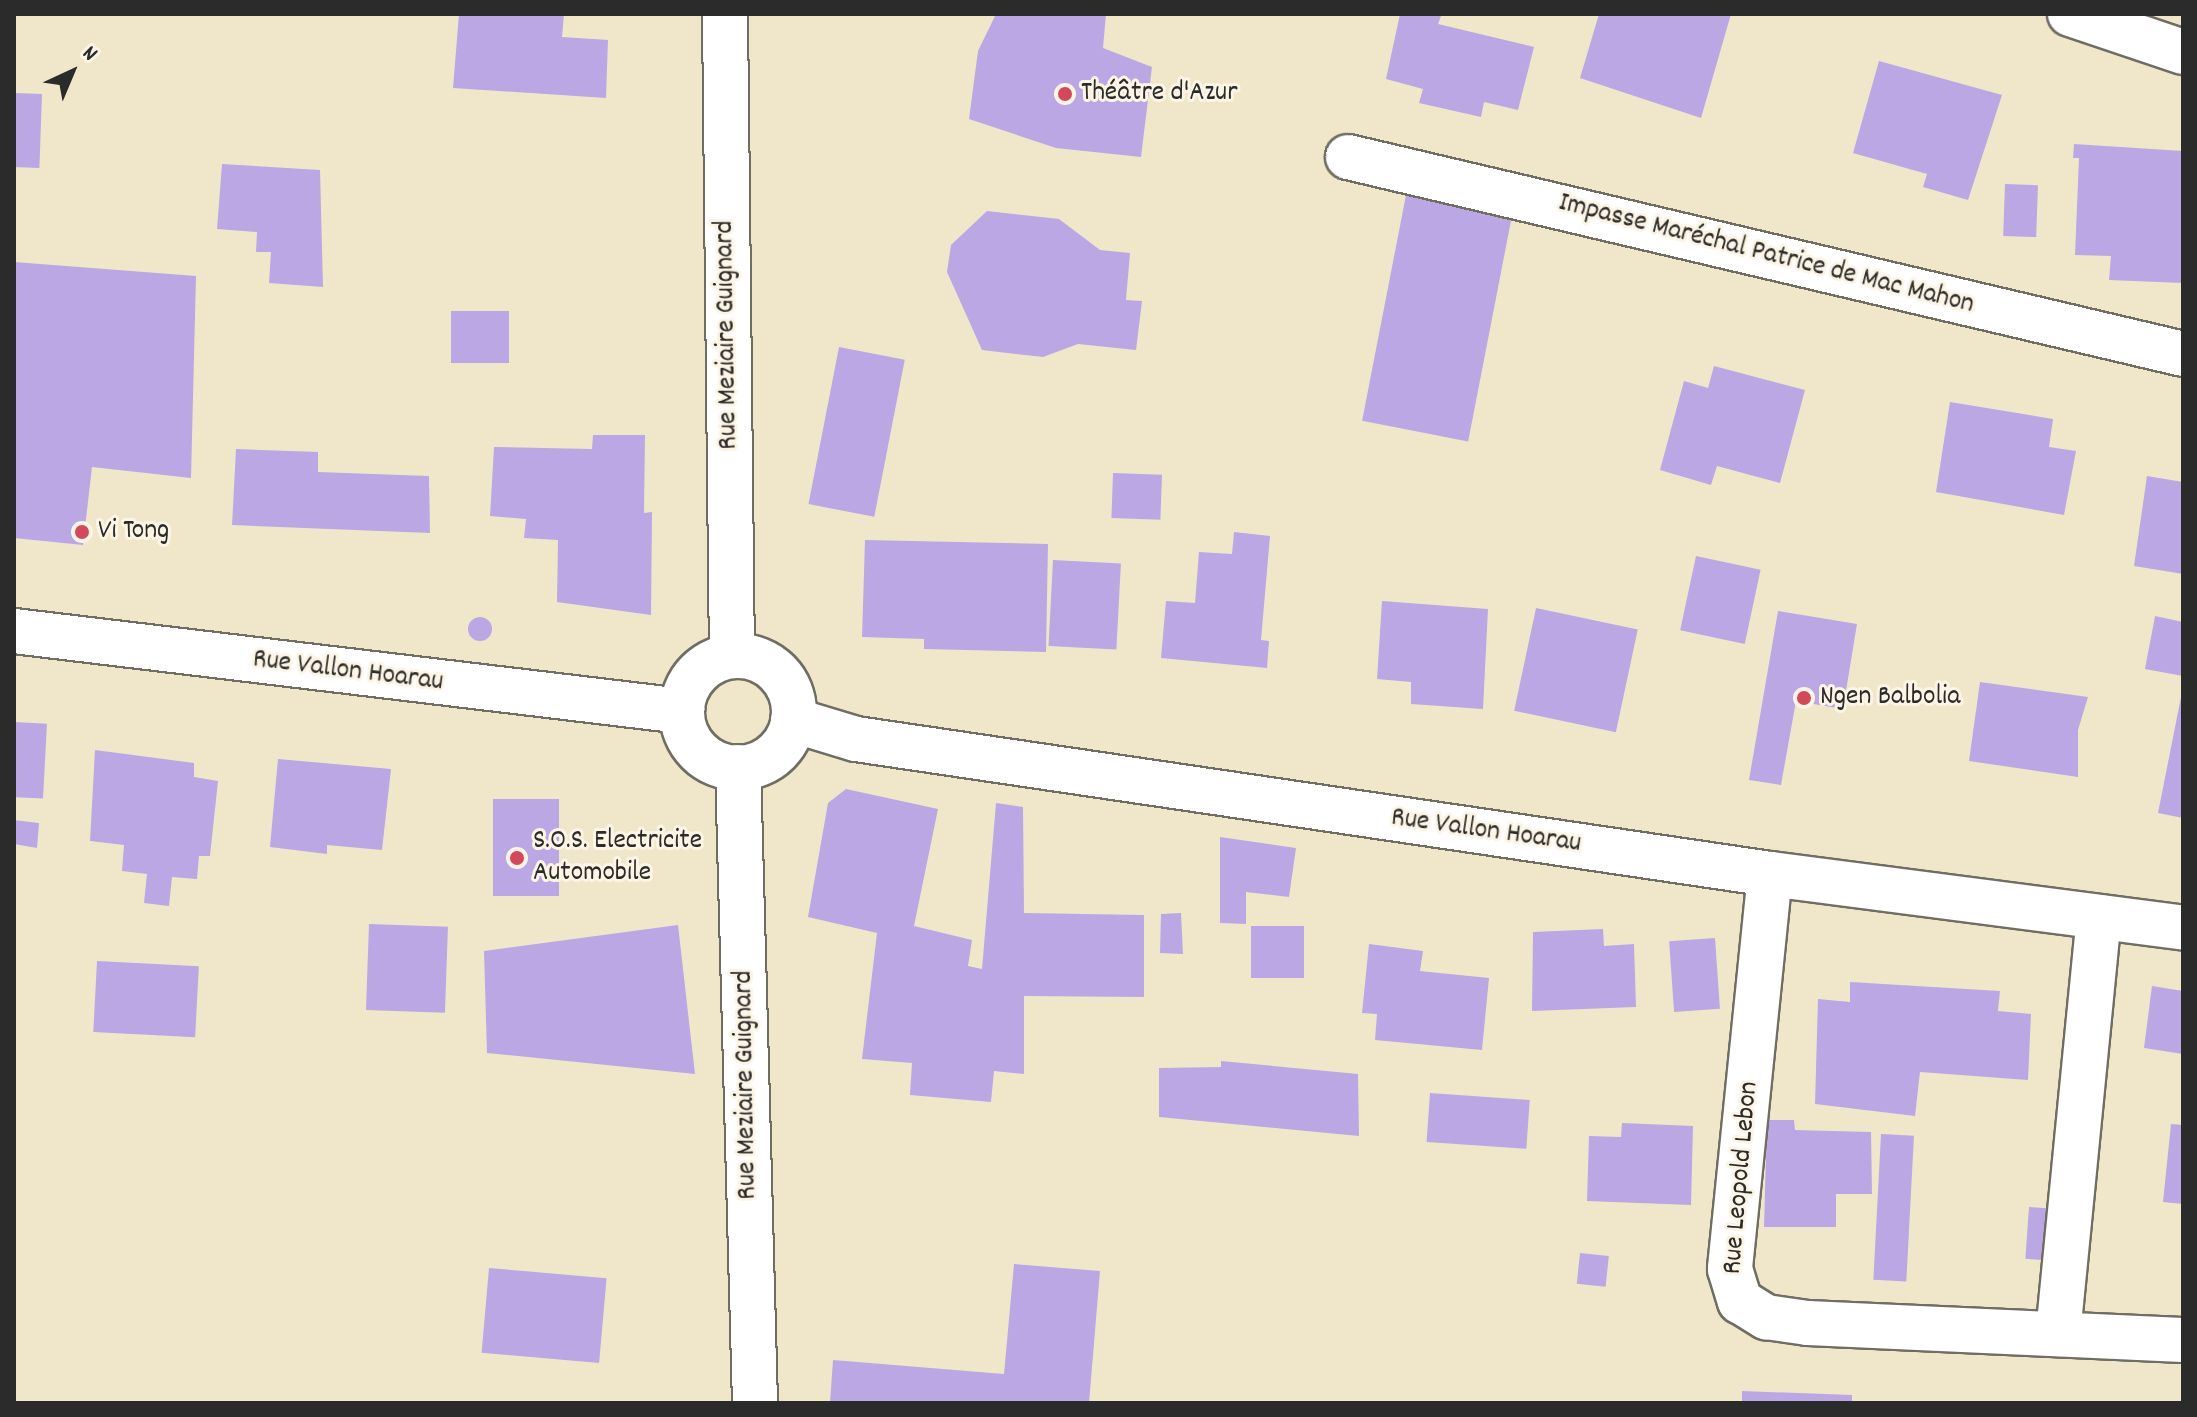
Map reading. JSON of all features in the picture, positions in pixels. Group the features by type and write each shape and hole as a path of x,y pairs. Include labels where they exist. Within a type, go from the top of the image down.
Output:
{"street":[{"name":"Rue Meziaire Guignard","path":"725,14 732,656"},
{"path":"2070,14 2183,52"},
{"name":"Impasse Maréchal Patrice de Mac Mahon","path":"1348,157 2183,354"},
{"name":"Rue Vallon Hoarau","path":"14,631 682,711"},
{"path":"732,656 759,659 774,669 792,699 793,720 780,749 767,760 738,767 714,763 698,751 686,736 682,711 691,680 705,666 732,656"},
{"name":"Rue Vallon Hoarau","path":"793,720 856,739 1770,874 2183,928"},
{"name":"Rue Meziaire Guignard","path":"738,767 755,1403"},
{"name":"Rue Leopold Lebon","path":"1770,874 1730,1269 1740,1301 1766,1317 1808,1323 2183,1340"},
{"path":"2058,1334 2099,917"}],"building":[{"path":"459,14 564,14 562,37 608,40 606,98 453,88"},
{"path":"996,14 1106,14 1103,48 1152,67 1141,157 1056,148 969,119 978,51"},
{"path":"1400,14 1441,16 1438,24 1534,47 1518,110 1484,102 1481,117 1419,103 1423,89 1386,79"},
{"path":"1599,14 1731,14 1701,118 1580,78"},
{"path":"1879,61 2002,95 1968,200 1923,187 1927,174 1853,153"},
{"path":"15,93 42,94 39,168 14,167"},
{"path":"2074,144 2183,151 2183,283 2109,280 2111,256 2075,255 2079,158 2073,158"},
{"path":"222,164 320,170 323,287 269,283 271,252 256,252 257,232 217,229"},
{"path":"2005,184 2038,185 2036,237 2003,236"},
{"path":"1406,195 1512,216 1468,441 1362,421"},
{"path":"987,211 1059,219 1100,250 1130,253 1126,300 1142,301 1136,350 1078,344 1043,357 982,350 947,272 951,245"},
{"path":"14,262 196,276 191,478 92,467 83,545 14,538"},
{"path":"451,311 509,311 509,363 451,363"},
{"path":"839,347 905,360 874,517 808,504"},
{"path":"1714,366 1805,390 1780,483 1717,466 1711,485 1660,470 1684,381 1708,388"},
{"path":"1950,402 2053,419 2049,447 2076,451 2064,515 1936,492"},
{"path":"593,435 645,435 644,513 652,512 651,615 557,602 558,540 524,538 526,519 490,516 494,447 592,449"},
{"path":"236,449 318,452 318,472 429,476 430,533 232,525"},
{"path":"1113,473 1162,475 1160,520 1111,518"},
{"path":"2147,476 2183,482 2183,574 2134,566"},
{"path":"1234,532 1270,536 1261,640 1269,641 1267,668 1161,658 1166,601 1195,603 1199,552 1232,554"},
{"path":"865,540 1048,544 1046,652 924,649 924,639 862,637"},
{"path":"1696,556 1761,570 1745,644 1680,630"},
{"path":"1053,560 1121,564 1116,649 1048,646"},
{"path":"1382,601 1488,609 1483,709 1411,704 1411,682 1377,679"},
{"path":"1536,608 1638,630 1616,732 1514,711"},
{"name":"Ngen Balbolia","path":"1778,611 1857,624 1843,709 1796,701 1781,785 1749,780"},
{"path":"2155,616 2183,622 2183,676 2145,669"},
{"path":"480,617 491,624 492,629 485,640 480,641 469,634 468,629 475,618"},
{"path":"1980,682 2088,697 2078,730 2078,777 1969,761"},
{"path":"2183,687 2183,818 2158,813"},
{"path":"14,722 47,724 43,799 14,797"},
{"path":"95,750 194,763 194,777 218,781 210,856 199,856 197,879 172,877 169,906 144,903 147,874 122,871 124,845 90,841"},
{"path":"278,759 391,769 382,850 327,845 327,854 270,847"},
{"path":"846,789 938,809 914,926 972,940 968,966 982,969 996,803 1023,807 1024,913 1144,915 1144,997 1024,996 1024,1074 994,1071 991,1102 910,1095 912,1063 862,1059 877,933 808,917 828,803"},
{"path":"493,799 559,799 559,896 493,896"},
{"path":"14,820 39,823 37,848 14,844"},
{"path":"1220,837 1296,848 1289,897 1246,892 1246,924 1220,923"},
{"path":"1181,913 1183,954 1160,953 1161,914"},
{"path":"369,924 448,927 445,1013 366,1010"},
{"path":"678,925 695,1074 487,1053 484,951"},
{"path":"1251,926 1304,926 1304,978 1251,978"},
{"path":"1603,929 1604,946 1634,944 1636,1007 1532,1011 1533,932"},
{"path":"1715,938 1720,1009 1674,1012 1669,941"},
{"path":"1369,944 1423,951 1420,971 1489,978 1482,1050 1375,1040 1377,1014 1362,1013"},
{"path":"97,961 199,966 195,1037 93,1032"},
{"path":"1850,982 2000,991 1998,1011 2031,1014 2028,1080 1920,1072 1915,1116 1815,1104 1818,999 1850,1002"},
{"path":"2152,986 2183,991 2183,1054 2144,1048"},
{"path":"1221,1061 1358,1074 1359,1136 1159,1117 1159,1068 1221,1067"},
{"path":"1430,1093 1530,1100 1526,1149 1427,1142"},
{"path":"1767,1120 1794,1120 1795,1130 1871,1132 1872,1194 1836,1194 1836,1227 1764,1227"},
{"path":"1622,1123 1693,1126 1691,1205 1587,1201 1589,1136 1621,1137"},
{"path":"2171,1124 2183,1125 2183,1204 2163,1202"},
{"path":"1881,1134 1914,1136 1906,1282 1873,1280"},
{"path":"2029,1207 2055,1209 2051,1261 2025,1259"},
{"path":"1580,1253 1609,1256 1606,1287 1577,1284"},
{"path":"1014,1264 1100,1271 1089,1403 830,1403 833,1360 1004,1374"},
{"path":"489,1268 607,1278 599,1363 482,1353"},
{"path":"1742,1391 1852,1395 1852,1403 1742,1403"}],"place":[{"name":"Théâtre d'Azur","path":"1065,94"},
{"name":"Vi Tong","path":"82,532"},
{"name":"Ngen Balbolia","path":"1804,698"},
{"name":"S.O.S. Electricite Automobile","path":"517,858"}]}
